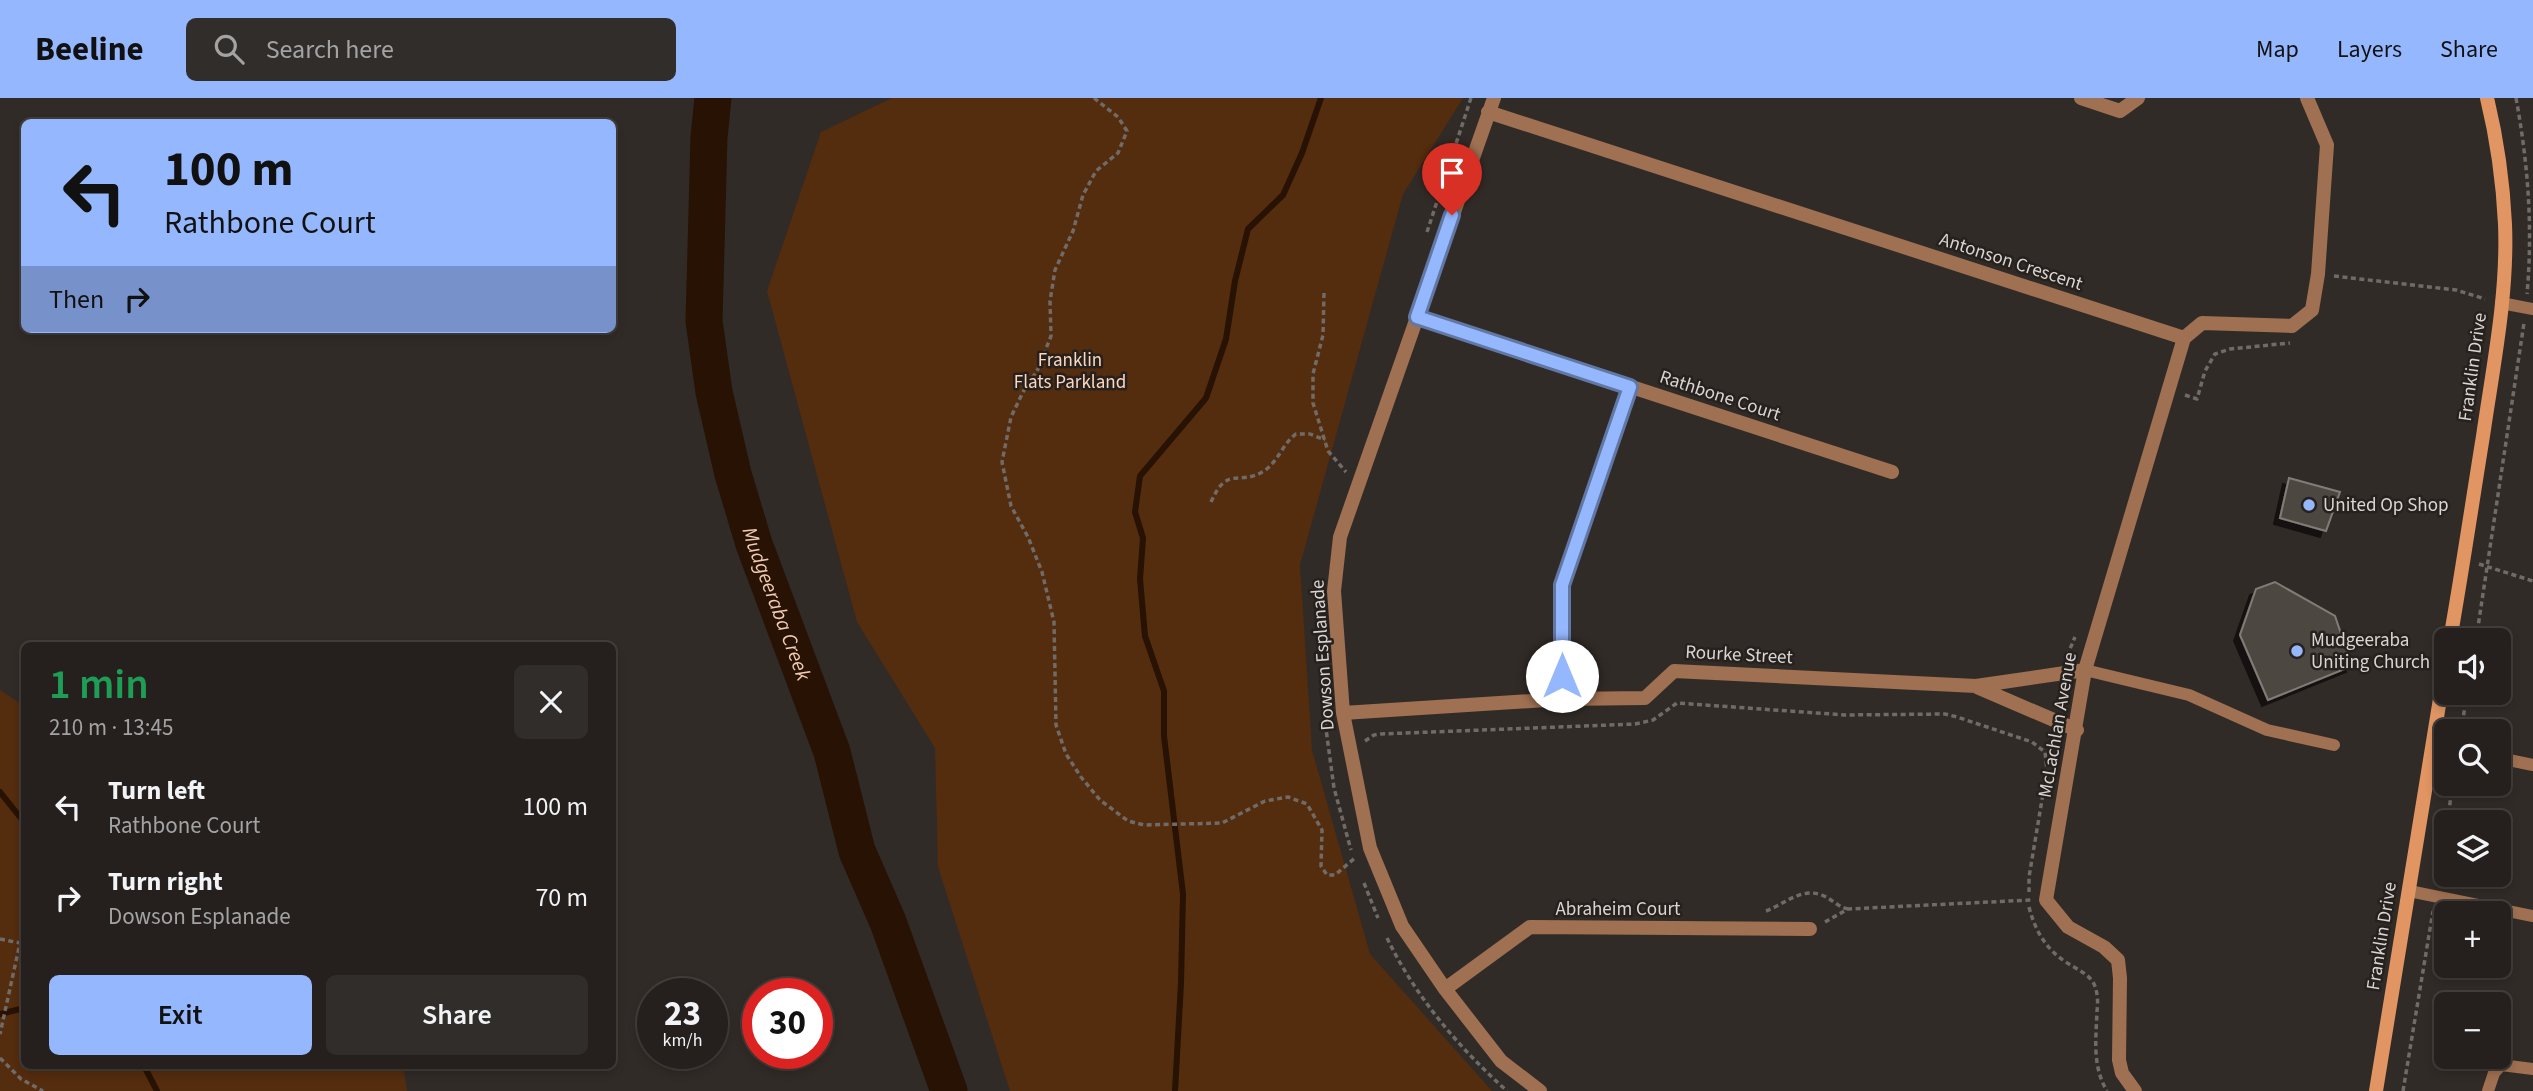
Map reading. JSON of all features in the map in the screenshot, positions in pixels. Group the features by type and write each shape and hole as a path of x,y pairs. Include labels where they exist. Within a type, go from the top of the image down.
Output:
{"main road":[{"name":"Franklin Drive","path":"2452,628 2501,303 2505,226 2495,130 2487,98"},
{"name":"Franklin Drive","path":"2376,1091 2409,891 2434,775"}],"street":[{"name":"Dowson Esplanade","path":"1494,98 1340,537 1334,591 1343,713 1370,848 1402,926 1444,989 1502,1061 1540,1091"},
{"path":"2081,98 2120,111 2138,98"},
{"path":"2184,338 2202,323 2292,326 2312,310 2318,275 2327,145 2307,98"},
{"name":"Antonson Crescent","path":"1488,112 2184,338"},
{"name":"Rathbone Court","path":"1417,317 1892,472"},
{"name":"McLachlan Avenue","path":"2046,900 2077,730 2085,670 2184,338"},
{"path":"1562,699 1562,585 1630,387"},
{"name":"Rourke Street","path":"1343,713 1562,699 1645,698 1674,671 1976,686 2085,670"},
{"name":"Rourke Street","path":"1976,686 2077,730"},
{"path":"2046,900 2068,927 2104,947 2118,960 2119,1060 2122,1073 2135,1091"},
{"name":"Abraheim Court","path":"1444,989 1530,927 1810,929"}],"lane":[{"path":"2501,303 2533,309"},
{"path":"2085,670 2189,695 2267,730 2334,745"},
{"path":"2511,760 2533,765"},
{"path":"2409,891 2533,916"},
{"path":"2488,1091 2494,1073 2501,1065 2533,1069"}],"path":[{"path":"1094,98 1118,117 1126,131 1118,153 1096,171 1083,195 1073,231 1055,270 1050,301 1051,335 1038,369 1011,417 1002,462 1011,506 1042,572 1054,622 1056,725 1066,754 1100,800 1128,821 1144,825 1222,823 1265,801 1288,797 1307,804 1322,830 1321,866 1326,875 1335,874 1370,848"},
{"path":"1425,236 1471,98"},
{"path":"2318,275 2456,290 2501,303"},
{"path":"1324,293 1323,335 1313,374 1312,403 1333,460 1347,476 1352,461"},
{"path":"2168,391 2197,399 2210,360 2220,350 2287,345 2296,341"},
{"path":"1211,502 1223,481 1264,471 1296,434 1310,434 1325,440"},
{"path":"2464,559 2533,581"},
{"path":"2049,675 2065,662 2078,629"},
{"path":"1329,751 1359,747 1374,735 1381,734 1634,724 1653,720 1677,703 1845,715 1945,714 2032,742 2045,752 2047,770 2029,877 2029,901 2035,927 2045,942 2054,953 2089,976 2094,983 2098,1003 2096,1063 2100,1079 2107,1091"},
{"path":"1323,705 1339,810 1359,871"},
{"path":"2032,742 2039,713"},
{"path":"1364,883 1379,920"},
{"path":"2403,1091 2437,887"},
{"path":"1810,929 1848,909 2046,900"},
{"path":"1385,932 1434,1013 1481,1068 1507,1091"},
{"path":"0,939 20,943 0,1034"},
{"path":"0,1058 21,1079 43,1091"}],"green space":[{"name":"Franklin Flats Parkland","path":"892,98 1463,98 1403,194 1300,565 1312,750 1370,954 1492,1091 1010,1091 938,867 935,748 857,622 767,291 821,132"},
{"path":"0,690 21,704 21,1069 403,1069 407,1091 0,1091"}],"building":[{"name":"United Op Shop","path":"2289,478 2340,492 2326,531 2280,518"},
{"name":"Mudgeeraba Uniting Church","path":"2275,582 2335,616 2352,666 2268,700 2240,635 2256,589"}],"waterway":[{"name":"Mudgeeraba Creek","path":"713,98 709,137 704,321 714,392 733,474 754,544 832,752 857,851 888,922 949,1091"},
{"path":"1175,1091 1183,894 1164,736 1164,691 1145,636 1140,579 1143,538 1135,512 1140,476 1206,398 1226,339 1235,281 1248,229 1283,195 1302,153 1321,98"},
{"path":"0,792 21,818"},
{"path":"0,1014 21,1009"},
{"path":"146,1069 157,1091"}],"place":[{"name":"United Op Shop","path":"2309,505"},
{"name":"Mudgeeraba Uniting Church","path":"2297,651"}],"route":[{"path":"1452,215 1417,317 1630,387 1562,585 1562,676"}]}
